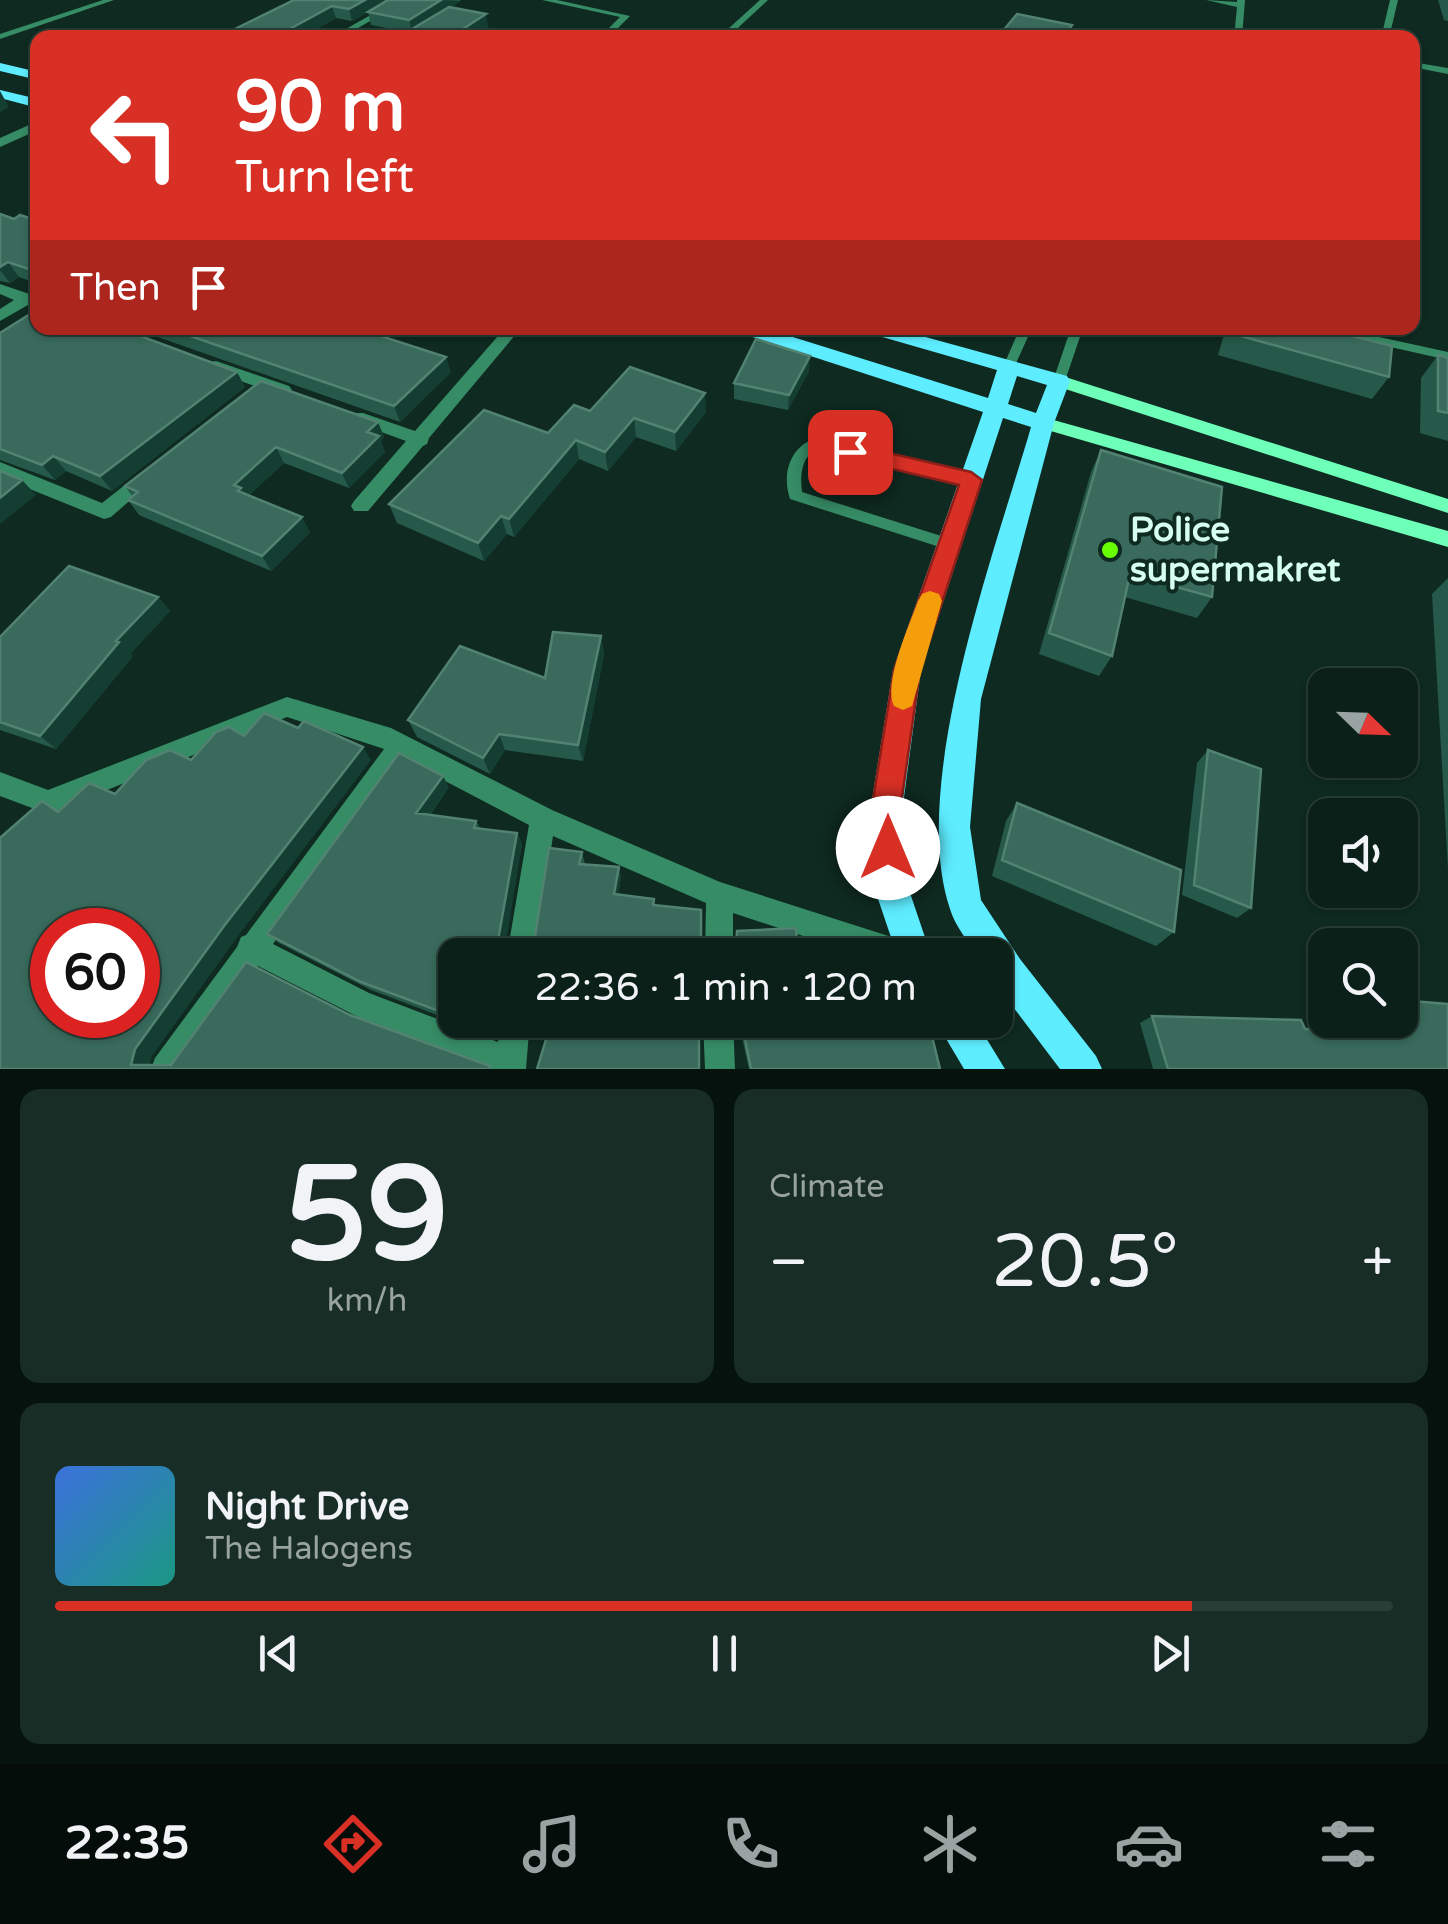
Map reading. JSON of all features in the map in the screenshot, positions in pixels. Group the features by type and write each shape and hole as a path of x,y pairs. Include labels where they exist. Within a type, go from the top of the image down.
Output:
{"main road":[{"path":"0,67 30,74"},
{"path":"0,94 30,102"},
{"path":"766,335 1042,423 1448,539"},
{"path":"897,335 1059,381 1448,506"},
{"path":"908,938 890,884 886,812 907,670 1009,367"},
{"path":"1059,381 1042,423 967,699 954,827 966,906 1008,971 1083,1069"},
{"path":"965,1038 986,1069"}],"street":[{"path":"0,143 30,130"},
{"path":"0,289 30,299"},
{"path":"0,316 30,301"},
{"path":"360,506 421,440 507,335"},
{"path":"192,357 259,390 301,396"},
{"path":"335,409 421,440"},
{"path":"0,469 104,512 163,466"},
{"path":"24,822 48,802 287,706 400,745 544,818 719,895 852,938"},
{"path":"166,1069 400,745"},
{"path":"0,784 48,802"},
{"path":"524,938 544,818"},
{"path":"719,895 719,938"},
{"path":"251,947 362,1005 511,1066 513,1038"},
{"path":"719,1038 720,1069"}],"lane":[{"path":"0,37 110,0"},
{"path":"348,30 402,0"},
{"path":"546,0 626,16 611,30"},
{"path":"731,30 764,0"},
{"path":"1210,0 1240,2 1238,30"},
{"path":"1387,30 1394,0"},
{"path":"1420,66 1448,71"},
{"path":"1009,367 1023,335"},
{"path":"1059,381 1075,335"},
{"path":"1355,335 1448,356"},
{"path":"950,544 795,495 797,463 803,449 813,444 971,480"}],"building":[{"path":"294,0 365,0 349,9 332,6 288,30 233,30"},
{"path":"388,0 441,0 409,20 368,12"},
{"path":"449,7 486,14 461,30 410,30"},
{"path":"1017,14 1072,25 1069,30 1004,30"},
{"path":"0,214 30,218 30,269 8,262 0,267"},
{"path":"30,314 30,335 138,335 237,372 100,476 53,456 42,465 0,449 0,333"},
{"path":"187,335 378,335 446,357 394,406"},
{"path":"1237,335 1349,335 1392,346 1389,377"},
{"path":"756,339 810,356 789,395 734,383"},
{"path":"1438,355 1448,358 1448,413 1438,411"},
{"path":"630,367 705,393 675,432 634,418 605,452 576,440 509,519 501,516 478,543 389,504 484,410 548,433 574,405 590,411"},
{"path":"261,381 378,422 367,432 379,436 342,473 276,447 234,485 241,488 238,491 302,517 262,556 128,500 138,492 125,486"},
{"path":"1101,450 1222,487 1212,597 1130,574 1112,656 1049,633"},
{"path":"0,471 22,480 0,498"},
{"path":"69,566 158,597 116,641 119,642 40,736 0,722 0,637"},
{"path":"553,632 601,636 578,745 499,734 483,758 408,720 460,646 545,678"},
{"path":"264,713 298,728 304,721 363,747 160,1014 160,908 30,908 30,1038 143,1038 131,1065 171,1065 246,962 350,1015 490,1066 489,1069 0,1069 0,838 42,801 58,812 89,783 115,794 146,760 170,750 191,760 216,732 229,727 244,736"},
{"path":"1208,750 1261,769 1251,908 1194,885"},
{"path":"399,753 443,776 416,813 476,821 474,828 517,833 498,938 438,938 438,1011 361,982 267,934"},
{"path":"1017,803 1181,870 1174,932 1002,860"},
{"path":"549,848 582,852 579,864 619,867 614,894 654,899 653,905 701,910 701,938 535,938"},
{"path":"796,928 797,938 737,938 737,931"},
{"path":"1418,1002 1448,1004 1448,1069 1168,1069 1152,1016 1301,1020 1308,1038 1418,1038"},
{"path":"546,1038 699,1038 699,1069 537,1069"},
{"path":"745,1038 932,1038 940,1069 751,1069"}],"slow traffic":[{"path":"903,698 907,670 930,601"}],"place":[{"name":"Police supermakret","path":"1110,550"}],"route":[{"path":"850,452 971,480 907,670 886,812 888,848"}]}
